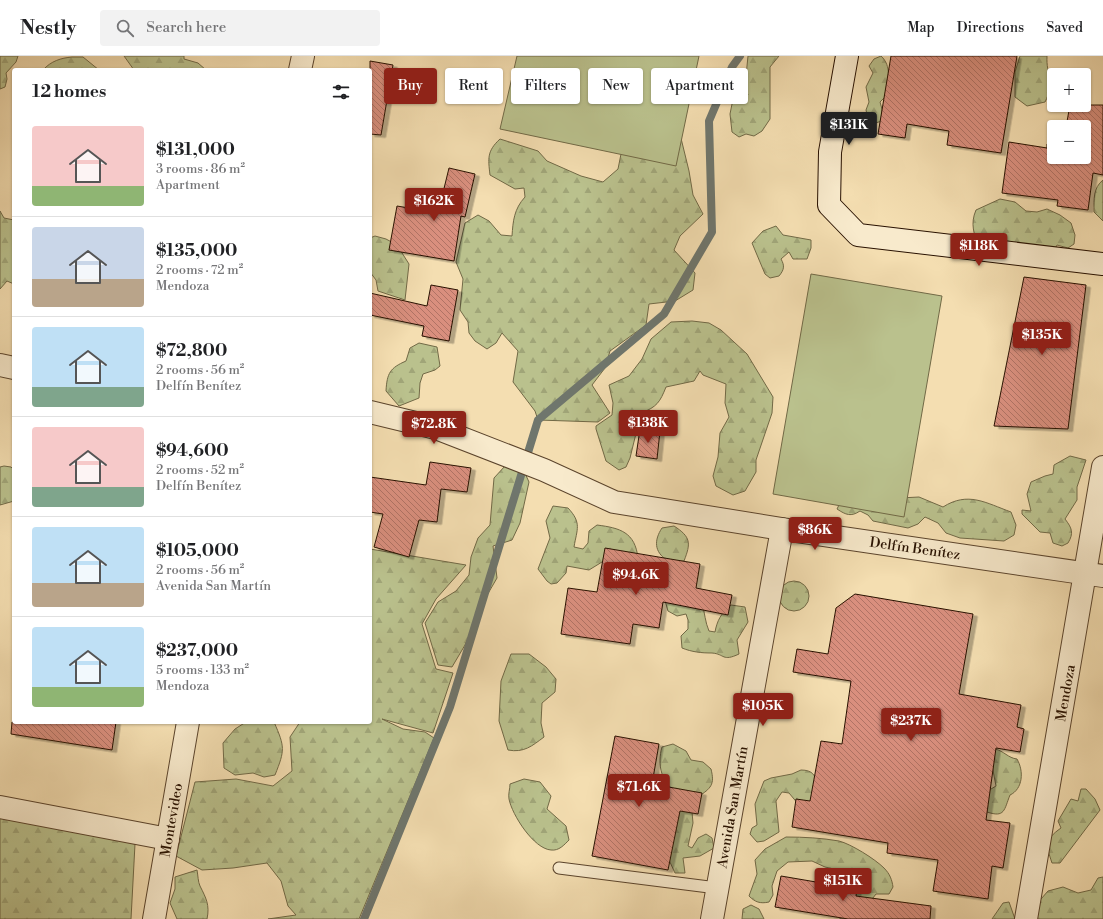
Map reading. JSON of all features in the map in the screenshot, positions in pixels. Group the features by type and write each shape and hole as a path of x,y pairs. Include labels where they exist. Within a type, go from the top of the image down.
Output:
{"street":[{"path":"300,68 303,56"},
{"path":"848,56 830,152 829,205 858,236 1103,264"},
{"path":"0,365 12,368"},
{"name":"Delfín Benítez","path":"372,412 436,428 544,470 614,502 782,529 1094,574"},
{"name":"Mendoza","path":"1026,919 1094,574 1103,467"},
{"name":"Avenida San Martín","path":"712,919 782,529"},
{"name":"Montevideo","path":"154,919 188,724"},
{"path":"0,807 168,839"}],"lane":[{"path":"559,868 717,888"}],"green space":[{"path":"0,56 18,56 16,62 6,73 7,79 5,87 0,89"},
{"path":"124,56 184,56 184,59 198,63 204,68 133,68"},
{"path":"517,56 699,56 696,68 651,68 651,104 689,104 676,166 500,129 511,82 511,104 580,104 580,68 514,68"},
{"path":"748,56 779,56 770,67 770,119 762,131 754,136 746,134 739,137 732,132 730,114 732,104 748,104 747,68"},
{"path":"881,56 887,64 888,69 887,95 880,102 882,109 882,121 872,124 868,119 866,110 869,102 866,87 873,73 869,66 874,59"},
{"path":"1020,56 1047,56 1047,97 1045,102 1027,106 1015,97 1015,72"},
{"path":"83,57 97,68 45,68 56,60"},
{"path":"679,130 693,195 703,214 680,236 674,250 695,273 693,290 675,301 649,304 646,325 610,351 605,368 592,385 610,413 598,422 538,420 535,411 513,382 518,351 502,333 496,343 487,349 475,341 469,333 468,322 460,310 463,279 456,262 465,223 478,215 489,221 501,235 512,236 516,211 525,197 524,188 515,189 490,175 489,155 493,147 500,139 538,151 547,161 581,176 603,182 618,169 622,149"},
{"path":"1103,180 1103,221 1094,212 1094,198 1097,187"},
{"path":"1000,199 1015,202 1026,211 1037,212 1047,209 1060,215 1071,223 1075,235 1074,244 1068,248 1057,245 1051,256 979,248 974,234 973,224 976,210"},
{"path":"0,211 4,218 12,220 12,283 7,281 0,289"},
{"path":"776,226 783,235 811,240 811,248 807,259 793,259 789,252 781,259 783,270 781,274 770,278 765,274 752,243 763,231"},
{"path":"375,236 386,239 397,245 409,264 405,300 378,291 376,280 372,275 372,237"},
{"path":"811,274 942,296 904,517 773,494"},
{"path":"692,321 709,323 721,330 747,354 773,397 772,413 756,460 756,472 745,491 733,495 716,486 713,476 718,457 720,433 729,417 725,403 726,384 703,375 700,371 694,381 666,387 662,397 657,403 651,409 641,413 630,458 626,467 619,470 606,461 596,429 596,426 612,415 613,403 609,385 629,376 642,359 651,339 671,322"},
{"path":"419,343 437,347 440,366 435,370 423,374 420,383 419,398 399,406 386,391 387,380 390,372 396,366 406,361 410,348"},
{"path":"1070,456 1086,460 1077,487 1077,500 1065,519 1071,528 1072,533 1068,543 1062,546 1053,543 1050,533 1040,532 1022,514 1022,510 1031,511 1027,494 1031,482 1053,474 1054,465"},
{"path":"4,466 12,468 12,502 0,505 0,467"},
{"path":"505,466 523,469 529,482 520,523 512,540 493,546 497,578 486,597 465,645 452,667 438,665 425,623 438,602 456,591 469,575 471,557 478,538 490,525 494,478"},
{"path":"919,497 943,507 952,502 961,500 977,500 1011,512 1016,525 1014,535 1004,541 960,538 946,533 938,523 925,517 918,524 908,528 873,521 868,515 860,511 854,514 848,514 837,509 841,501"},
{"path":"553,506 568,508 575,518 577,522 577,531 574,547 583,549 588,543 589,531 597,525 605,526 619,530 630,537 634,542 638,558 612,567 602,562 589,570 567,566 566,573 557,583 551,584 538,569 550,538 546,521"},
{"path":"674,526 684,534 688,541 688,549 684,561 667,560 658,550 657,541 659,532 662,528"},
{"path":"372,549 466,565 436,599 422,624 436,669 453,673 433,733 382,719 403,729 425,732 434,738 359,919 268,919 296,915 288,906 281,881 267,863 233,868 202,870 176,856 195,782 236,779 273,786 292,771 290,737 299,724 372,724"},
{"path":"794,581 805,585 809,596 805,607 794,611 783,607 779,596 783,585"},
{"path":"664,597 702,604 709,631 715,632 720,617 731,605 745,607 748,622 737,640 739,654 726,657 682,648 681,636 688,629 686,614 677,616 668,611"},
{"path":"511,654 529,654 546,667 556,679 555,692 542,703 541,723 544,737 532,746 523,750 514,751 508,750 499,721 501,681"},
{"path":"243,724 275,724 282,743 281,760 275,775 264,777 253,773 235,775 224,768 223,743 235,729"},
{"path":"673,744 686,751 691,760 703,762 711,769 711,786 698,797 679,793 668,785 664,779 660,767 662,747"},
{"path":"995,749 1017,759 1021,769 1021,779 1018,789 1010,795 1005,809 1001,813 993,814 987,812 986,792 996,786 990,755"},
{"path":"801,770 808,771 813,774 815,778 816,783 810,806 799,805 789,793 782,792 776,801 779,832 764,841 757,842 750,834 752,828 757,825 755,804 764,781 771,778 792,774"},
{"path":"524,779 540,782 551,796 547,809 566,826 569,840 559,849 551,850 538,844 531,838 514,814 509,799 510,784"},
{"path":"1081,789 1086,789 1095,799 1100,810 1060,863 1052,863 1048,852 1049,840 1055,832 1061,828 1058,821 1071,799 1078,801"},
{"path":"678,807 692,812 693,823 688,846 692,848 698,838 706,834 712,838 714,848 700,856 683,858 685,873 675,873 669,860"},
{"path":"0,813 135,844 131,919 0,919"},
{"path":"786,837 826,839 839,841 850,845 880,864 888,873 893,887 889,894 876,894 866,907 865,919 840,919 840,914 853,890 856,874 825,867 812,861 788,862 777,871 772,886 773,895 769,902 760,903 749,896 757,874 755,860 765,849"},
{"path":"197,870 199,884 208,906 207,919 177,919 170,903 175,889 175,877"},
{"path":"1103,877 1103,919 1035,919 1034,907 1048,891 1063,887 1078,893 1091,890 1098,878"},
{"path":"1009,902 1015,919 992,919 1003,903"},
{"path":"751,905 759,909 764,919 742,919 743,909"}],"building":[{"path":"891,56 1017,56 1001,153 947,145 949,131 907,124 905,138 878,134"},
{"path":"370,61 393,65 392,68 384,68 384,104 386,104 381,135 372,134 372,68 370,68"},
{"path":"1091,105 1103,105 1103,175 1093,173 1088,210 1057,206 1058,200 1002,193 1009,142 1047,148 1047,164 1091,164 1091,120 1067,120 1069,112 1091,112"},
{"path":"449,168 475,174 465,217 461,216 454,261 389,250 397,206 438,213"},
{"path":"1024,277 1086,285 1068,429 994,426"},
{"path":"431,285 458,290 449,341 422,336 424,326 372,315 372,293 427,306"},
{"path":"640,429 660,431 657,459 636,456"},
{"path":"430,462 471,468 467,492 441,489 437,522 419,520 409,557 374,547 383,514 372,512 372,477 426,485"},
{"path":"605,548 700,564 696,588 732,595 728,615 663,602 659,628 633,624 630,644 561,634 568,588 597,592"},
{"path":"855,594 973,614 959,694 1021,705 1017,727 1024,729 1020,752 996,748 986,820 1010,823 1003,868 992,866 988,899 933,891 938,860 887,853 888,843 792,827 796,799 810,801 821,741 842,744 851,681 793,672 797,649 828,654 836,608"},
{"path":"12,722 12,724 116,724 112,750 11,734"},
{"path":"615,736 659,744 652,784 702,793 698,814 680,811 668,870 592,856"},
{"path":"781,876 857,889 856,896 931,906 930,919 848,919 775,907"}],"waterway":[{"path":"364,919 450,707 538,420 664,314 712,232 709,121 732,67 740,56"}]}
